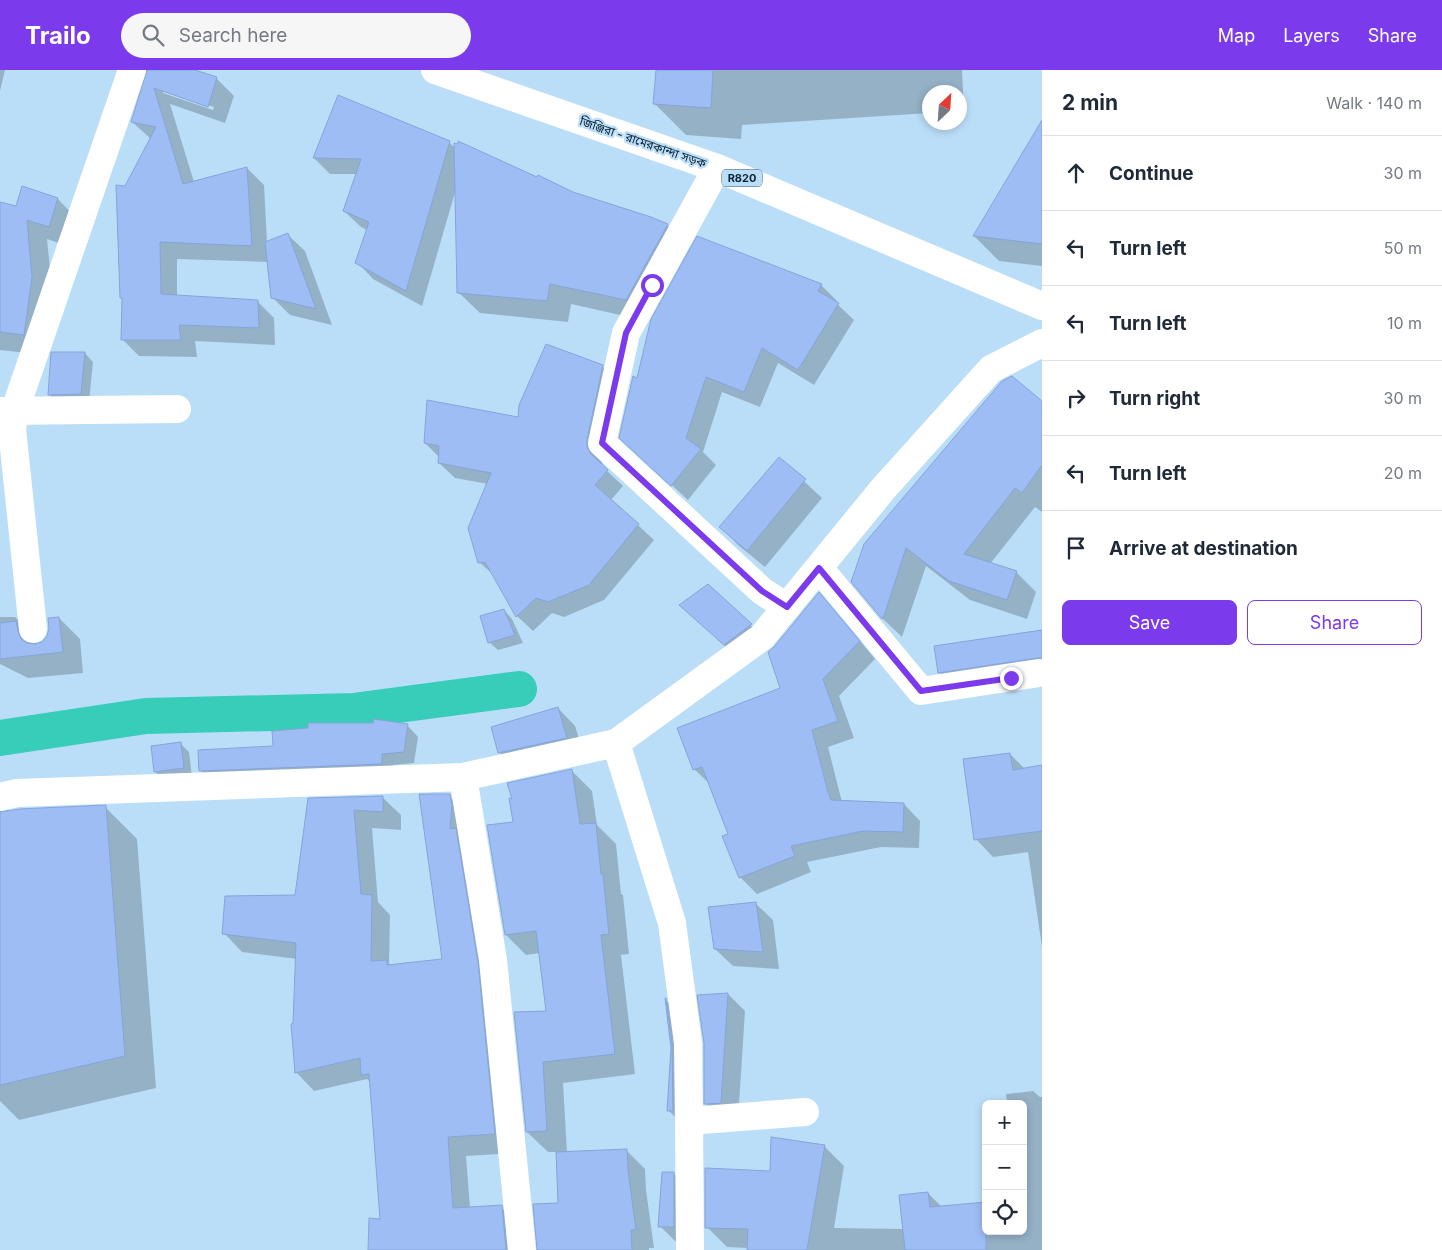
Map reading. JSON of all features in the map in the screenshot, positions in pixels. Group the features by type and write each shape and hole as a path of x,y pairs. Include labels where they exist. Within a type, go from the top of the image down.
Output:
{"street":[{"path":"33,629 12,429 7,411 132,70"},
{"name":"জিঞ্জিরা - রামেরকান্দা সড়ক","path":"435,70 717,168 1042,306"},
{"path":"717,168 626,333 602,443 762,591 787,607"},
{"path":"0,797 17,793 463,777 616,742 762,637 884,489 991,369 1042,342"},
{"path":"7,411 177,409"},
{"path":"819,568 921,691 1039,673"},
{"path":"616,742 672,923 688,1042 690,1250"},
{"path":"463,777 493,960 522,1250"},
{"path":"689,1121 804,1112"}],"building":[{"path":"147,70 195,70 217,77 208,107 154,88 183,184 247,167 252,246 160,242 161,294 258,300 259,328 179,325 181,340 121,340 122,298 120,298 116,185 125,186 156,127 131,122"},
{"path":"656,70 713,70 711,108 653,104"},
{"path":"338,95 450,141 406,291 355,263 369,222 343,211 361,159 313,158"},
{"path":"1042,120 1042,244 973,236"},
{"path":"458,141 573,192 668,224 626,300 550,284 547,301 457,293 454,143 458,144"},
{"path":"22,186 58,198 49,227 27,220 32,277 24,335 0,332 0,202 16,206"},
{"path":"288,233 316,309 271,298 265,242"},
{"path":"697,236 822,284 818,291 839,303 798,370 762,348 744,392 706,377 686,438 701,449 671,486 619,438 633,376 637,378 651,319"},
{"path":"546,344 603,365 587,447 591,454 608,470 595,485 639,524 589,585 548,602 536,598 516,617 485,562 478,563 468,528 491,473 438,463 439,446 424,443 427,400 518,417 519,405"},
{"path":"51,352 85,352 81,394 48,395"},
{"path":"1012,376 1042,401 1042,465 1022,493 1015,488 964,554 1017,571 1007,600 949,581 906,548 882,619 851,582 864,544 1002,381"},
{"path":"779,457 806,479 747,551 719,527"},
{"path":"708,584 752,624 724,645 679,605"},
{"path":"819,592 860,641 823,679 838,721 812,730 828,792 831,800 904,803 903,832 863,831 791,846 795,856 739,878 722,836 728,834 702,767 693,770 677,728 780,688 768,652"},
{"path":"504,609 515,635 488,643 480,616"},
{"path":"59,617 63,652 0,659 0,623 16,621 21,639 27,643 35,644 42,642 47,636 49,628 48,618"},
{"path":"1042,630 1042,658 938,673 934,646"},
{"path":"558,707 567,738 498,753 491,727"},
{"path":"374,719 408,724 404,752 382,754 382,764 199,771 198,750 273,746 272,731 308,728 308,723 373,723"},
{"path":"181,742 184,768 154,772 151,746"},
{"path":"1010,753 1013,770 1042,765 1042,831 974,840 963,759"},
{"path":"572,769 580,824 596,823 609,934 601,935 615,1054 543,1062 547,1131 526,1132 514,1012 546,1011 536,931 505,935 487,825 513,822 509,798 512,799 507,783"},
{"path":"419,794 450,794 452,805 450,829 456,828 478,962 495,1134 448,1137 453,1208 502,1205 506,1250 368,1250 369,1218 380,1219 369,1074 361,1075 360,1058 295,1073 291,1024 293,1023 296,943 222,934 225,896 295,895 308,798 383,796 383,812 354,810 361,894 372,895 371,961 387,960 387,965 442,959"},
{"path":"106,805 125,1056 0,1085 0,812 19,809"},
{"path":"756,902 763,952 714,949 708,907"},
{"path":"728,993 721,1103 704,1104 704,1043 697,995"},
{"path":"665,998 672,1044 673,1111 667,1111 671,1048"},
{"path":"771,1137 825,1145 807,1250 747,1250 748,1229 705,1228 705,1168 770,1171"},
{"path":"627,1149 636,1230 631,1230 632,1250 537,1250 533,1204 558,1203 556,1152"},
{"path":"662,1172 674,1172 674,1227 658,1227"},
{"path":"928,1192 930,1207 982,1202 982,1235 986,1235 986,1250 905,1250 899,1195"}],"waterway":[{"path":"0,738 146,716 353,711 519,689"}],"route":[{"path":"652,285 626,333 602,443 762,591 787,607 819,568 921,691 1011,678"}]}
